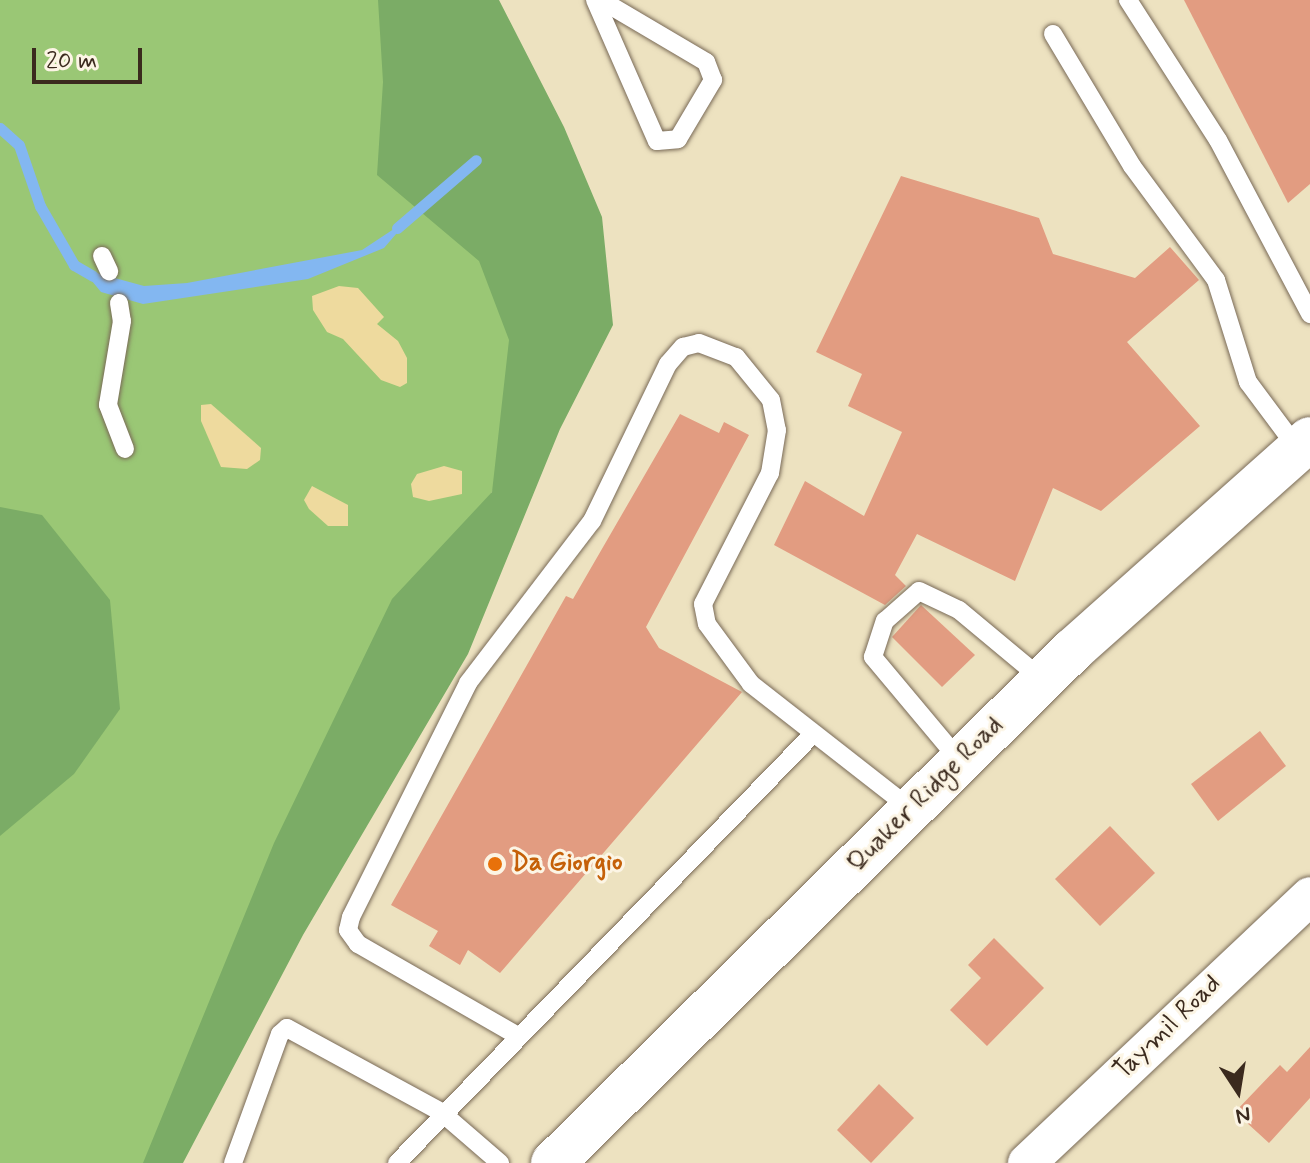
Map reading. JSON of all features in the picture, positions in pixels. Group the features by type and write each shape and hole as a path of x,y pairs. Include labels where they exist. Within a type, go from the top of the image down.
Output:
{"street":[{"name":"Quaker Ridge Road","path":"553,1163 1043,680 1304,444"},
{"name":"Taymil Road","path":"1027,1163 1310,896"}],"lane":[{"path":"595,0 657,141 678,139 713,80 706,62 601,0"},
{"path":"1128,0 1218,140 1308,305"},
{"path":"1053,34 1132,166 1216,280 1248,382 1304,444"},
{"path":"119,303 122,321 108,405 125,449"},
{"path":"518,1036 358,944 348,930 351,917 468,683 592,521 668,364 683,347 699,343 736,357 771,400 777,452 770,473 703,604 722,652 751,684 812,735 911,809"},
{"path":"960,762 873,657 885,621 919,591 959,610 1043,680"},
{"path":"397,1163 441,1112 812,735"},
{"path":"233,1163 280,1034 287,1028 441,1112 500,1163"}],"green space":[{"path":"0,0 473,0 597,280 159,1163 0,1163"},
{"path":"378,0 499,0 564,127 602,217 613,325 560,429 468,654 303,935 183,1163 143,1163 274,843 392,599 492,492 509,340 479,261 377,175 383,82"},
{"path":"0,507 42,515 110,600 120,709 74,774 0,836"}],"sand":[{"path":"339,286 358,288 384,317 377,324 398,341 407,358 407,383 400,387 381,380 343,339 327,332 313,310 312,296"},
{"path":"211,404 261,448 260,460 247,469 221,467 201,421 201,405"},
{"path":"444,466 462,471 462,494 429,501 413,497 411,484 417,474"},
{"path":"312,486 348,505 348,526 328,526 309,509 304,500"}],"water":[{"path":"409,219 384,248 308,279 143,304 101,292 82,269 144,286 187,283 362,250"}],"building":[{"path":"1184,0 1310,0 1310,184 1288,203"},
{"path":"901,176 1039,218 1053,254 1135,278 1170,247 1199,280 1127,342 1200,426 1101,511 1053,488 1015,581 917,534 895,575 906,586 885,605 774,545 805,481 864,516 902,432 848,406 862,374 816,352"},
{"path":"680,414 719,433 724,422 749,435 646,627 659,648 742,692 500,973 468,950 460,965 429,946 438,931 391,905 566,596 573,599"},
{"path":"921,605 975,655 942,687 892,637"},
{"path":"1260,731 1286,766 1218,821 1191,784"},
{"path":"1110,826 1155,873 1100,926 1055,879"},
{"path":"994,938 1044,988 987,1046 950,1010 981,978 968,965"},
{"path":"1310,1047 1310,1098 1269,1143 1235,1112 1280,1065 1287,1072"},
{"path":"879,1084 914,1118 871,1163 837,1130"}],"waterway":[{"path":"0,128 19,145 40,206 74,265 93,276"},
{"path":"397,228 476,160"}],"place":[{"name":"Da Giorgio","path":"495,864"}]}
